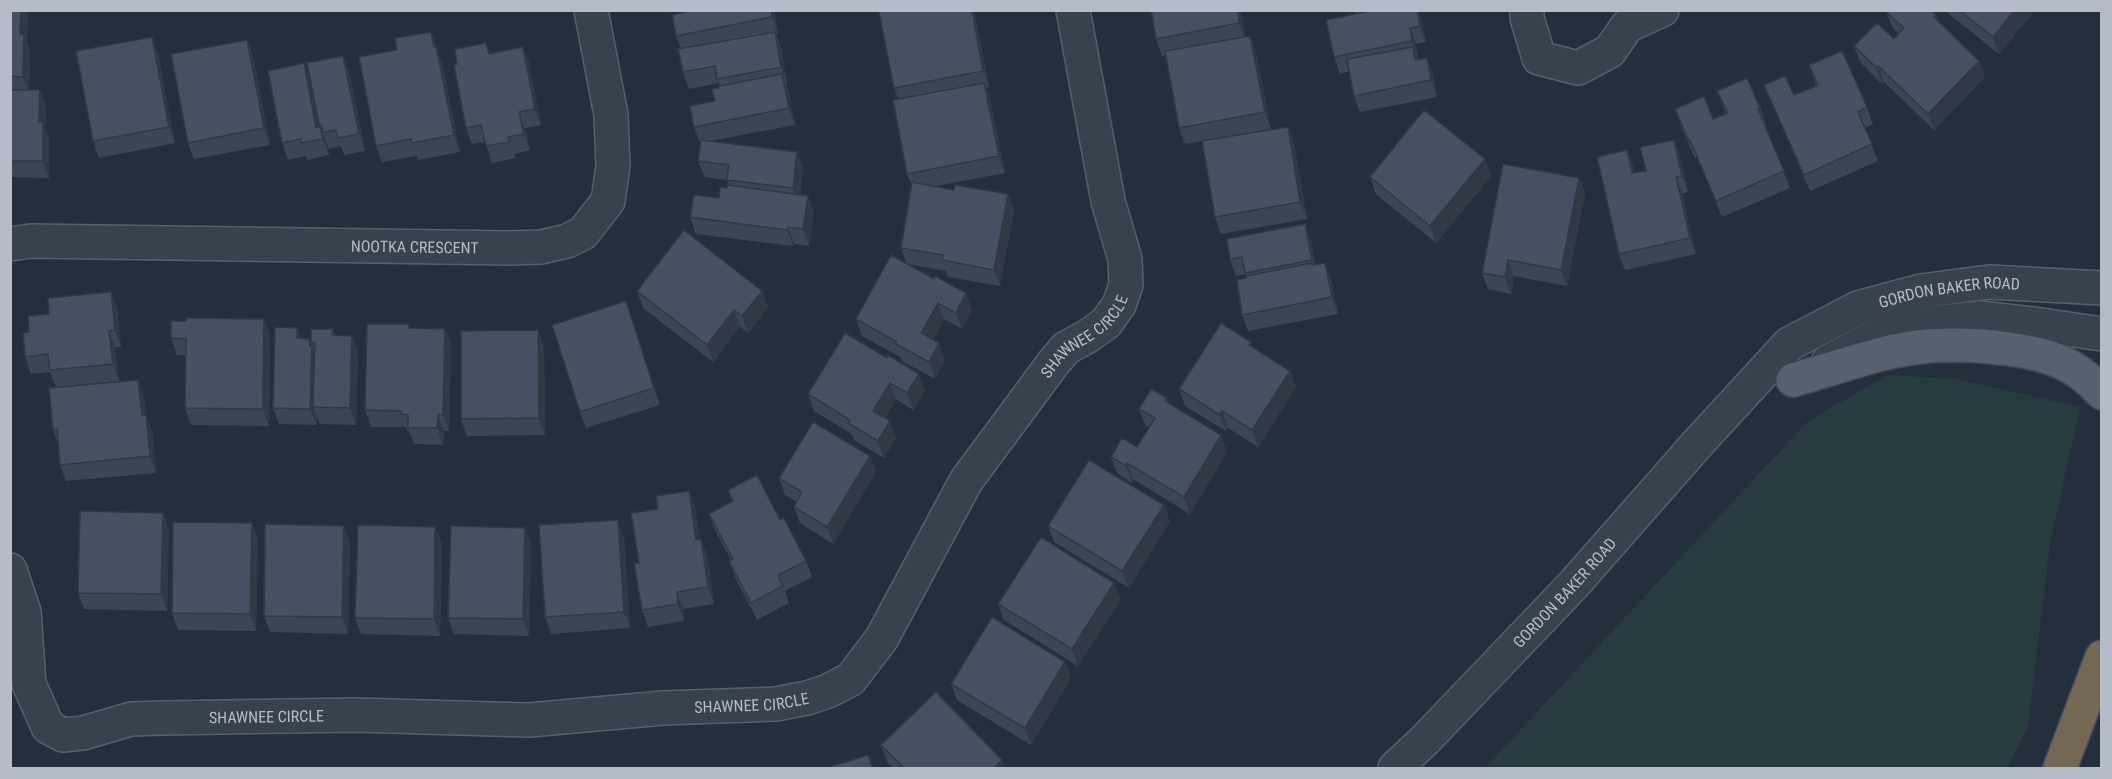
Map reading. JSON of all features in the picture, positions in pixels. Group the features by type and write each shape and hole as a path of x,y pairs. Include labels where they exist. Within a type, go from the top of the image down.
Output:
{"highway":[{"path":"2060,768 2102,657"}],"main road":[{"path":"1793,380 1885,354 1925,346 1976,344 2037,353 2067,364 2102,393"}],"street":[{"name":"NOOTKA CRESCENT","path":"10,244 55,241 541,248 567,241 583,233 608,201 613,166 610,115 591,10"},
{"name":"SHAWNEE CIRCLE","path":"10,570 24,612 30,684 48,728 63,735 83,733 131,719 356,715 529,720 663,708 776,704 807,698 836,687 851,679 882,638 966,481 1066,348 1106,323 1119,304 1126,285 1125,260 1108,201 1073,10"},
{"path":"1527,10 1527,18 1539,58 1578,68 1610,51 1627,26 1662,10"},
{"name":"GORDON BAKER ROAD","path":"1395,768 1424,741 1574,584 1789,344 1858,308 1921,291 1989,282 2102,288"},
{"name":"GORDON BAKER ROAD","path":"1729,411 1876,336 1920,324 1980,318 2102,334"}],"green space":[{"path":"1887,375 1956,379 2080,407 2050,544 2028,726 2007,768 1485,768 1807,422"}],"building":[{"path":"10,10 21,10 20,34 24,34 23,77 10,76"},
{"path":"694,10 771,10 772,17 676,36 672,15"},
{"path":"885,10 972,10 983,71 894,88 879,12"},
{"path":"1151,10 1238,10 1239,23 1156,39"},
{"path":"1374,10 1417,10 1420,26 1410,28 1412,41 1334,57 1326,20"},
{"path":"1887,10 1931,10 1936,15 1934,17 1979,61 1928,114 1854,46 1877,23 1894,39 1904,28 1886,12"},
{"path":"1959,10 2015,10 1993,37"},
{"path":"431,32 434,47 436,46 454,135 412,143 411,139 376,146 359,57 397,50 395,38"},
{"path":"775,32 781,67 717,79 715,66 683,72 678,49"},
{"path":"1250,36 1265,112 1179,128 1165,51"},
{"path":"152,37 169,127 93,141 76,51"},
{"path":"247,40 264,128 188,143 171,54"},
{"path":"486,43 489,54 523,47 535,109 519,112 524,134 508,137 509,142 486,146 481,125 466,128 454,65 457,64 455,49"},
{"path":"1413,47 1415,60 1427,58 1431,80 1354,96 1347,59"},
{"path":"1842,51 1867,107 1858,112 1872,144 1804,175 1764,85 1785,76 1794,95 1818,85 1809,65"},
{"path":"343,56 359,134 338,138 336,130 323,132 319,124 307,63"},
{"path":"304,63 316,128 320,126 323,139 301,143 301,139 282,143 268,71"},
{"path":"782,74 789,108 694,127 690,106 715,101 712,89"},
{"path":"1747,78 1784,171 1716,201 1675,109 1704,96 1713,119 1728,113 1717,91"},
{"path":"984,83 999,156 907,174 893,100"},
{"path":"10,90 40,90 39,122 43,122 43,161 10,161"},
{"path":"1424,110 1485,159 1430,226 1370,177"},
{"path":"1288,127 1300,202 1215,217 1202,141"},
{"path":"701,140 797,152 793,188 727,180 729,165 698,161"},
{"path":"1674,140 1682,176 1676,177 1690,238 1619,254 1597,157 1627,150 1632,173 1646,171 1640,147"},
{"path":"1503,164 1579,178 1561,270 1508,260 1505,277 1482,273"},
{"path":"912,182 954,190 955,185 1008,194 994,270 942,260 943,255 901,248"},
{"path":"727,185 808,196 803,229 788,227 787,230 690,217 694,195 719,198 720,187 727,188"},
{"path":"1305,224 1312,260 1245,273 1242,257 1230,259 1227,239"},
{"path":"684,230 762,291 742,316 734,310 707,345 637,291"},
{"path":"891,255 934,279 935,276 966,293 956,313 938,303 921,333 939,343 929,362 856,319"},
{"path":"1312,263 1312,265 1325,263 1332,297 1242,315 1237,280 1247,278 1246,276"},
{"path":"111,292 115,330 109,331 113,364 50,370 48,354 25,357 23,333 29,332 28,316 49,314 48,298"},
{"path":"626,301 654,388 580,412 552,325"},
{"path":"186,318 264,319 263,409 185,408 186,339 171,338 171,321 186,321"},
{"path":"1221,323 1251,342 1249,345 1290,371 1252,430 1222,411 1220,415 1179,389"},
{"path":"367,324 409,324 409,328 445,329 443,415 438,415 437,428 408,428 408,415 401,414 401,411 365,410"},
{"path":"275,327 297,328 297,338 309,339 310,346 312,346 310,409 273,408"},
{"path":"311,329 333,329 332,335 352,336 350,408 313,407 315,343 311,342"},
{"path":"538,330 539,418 461,419 461,331"},
{"path":"845,333 919,374 907,393 890,383 873,411 890,421 878,441 848,423 850,420 808,394"},
{"path":"138,380 142,415 146,415 150,456 60,465 57,429 53,430 49,388"},
{"path":"1151,389 1167,398 1165,401 1221,435 1184,497 1127,463 1126,466 1111,457 1122,438 1137,447 1155,418 1139,409"},
{"path":"813,422 870,456 827,527 794,507 802,492 779,478"},
{"path":"1089,460 1164,505 1122,571 1048,526"},
{"path":"757,475 780,520 784,518 806,561 778,575 783,586 751,603 729,561 733,559 709,514 733,501 728,490"},
{"path":"689,491 696,540 701,539 708,587 677,592 678,604 642,610 634,563 639,563 631,513 658,509 656,496"},
{"path":"80,511 163,513 161,594 78,593"},
{"path":"618,520 624,612 545,617 539,525"},
{"path":"173,522 252,523 250,614 172,613"},
{"path":"265,524 344,526 342,617 264,616"},
{"path":"358,525 435,527 434,619 355,618"},
{"path":"451,526 525,528 523,619 448,618"},
{"path":"1041,537 1114,583 1072,649 998,604"},
{"path":"992,617 1065,662 1025,728 951,684"},
{"path":"936,692 1002,760 994,768 904,768 881,745"},
{"path":"868,755 873,768 827,768"}]}
